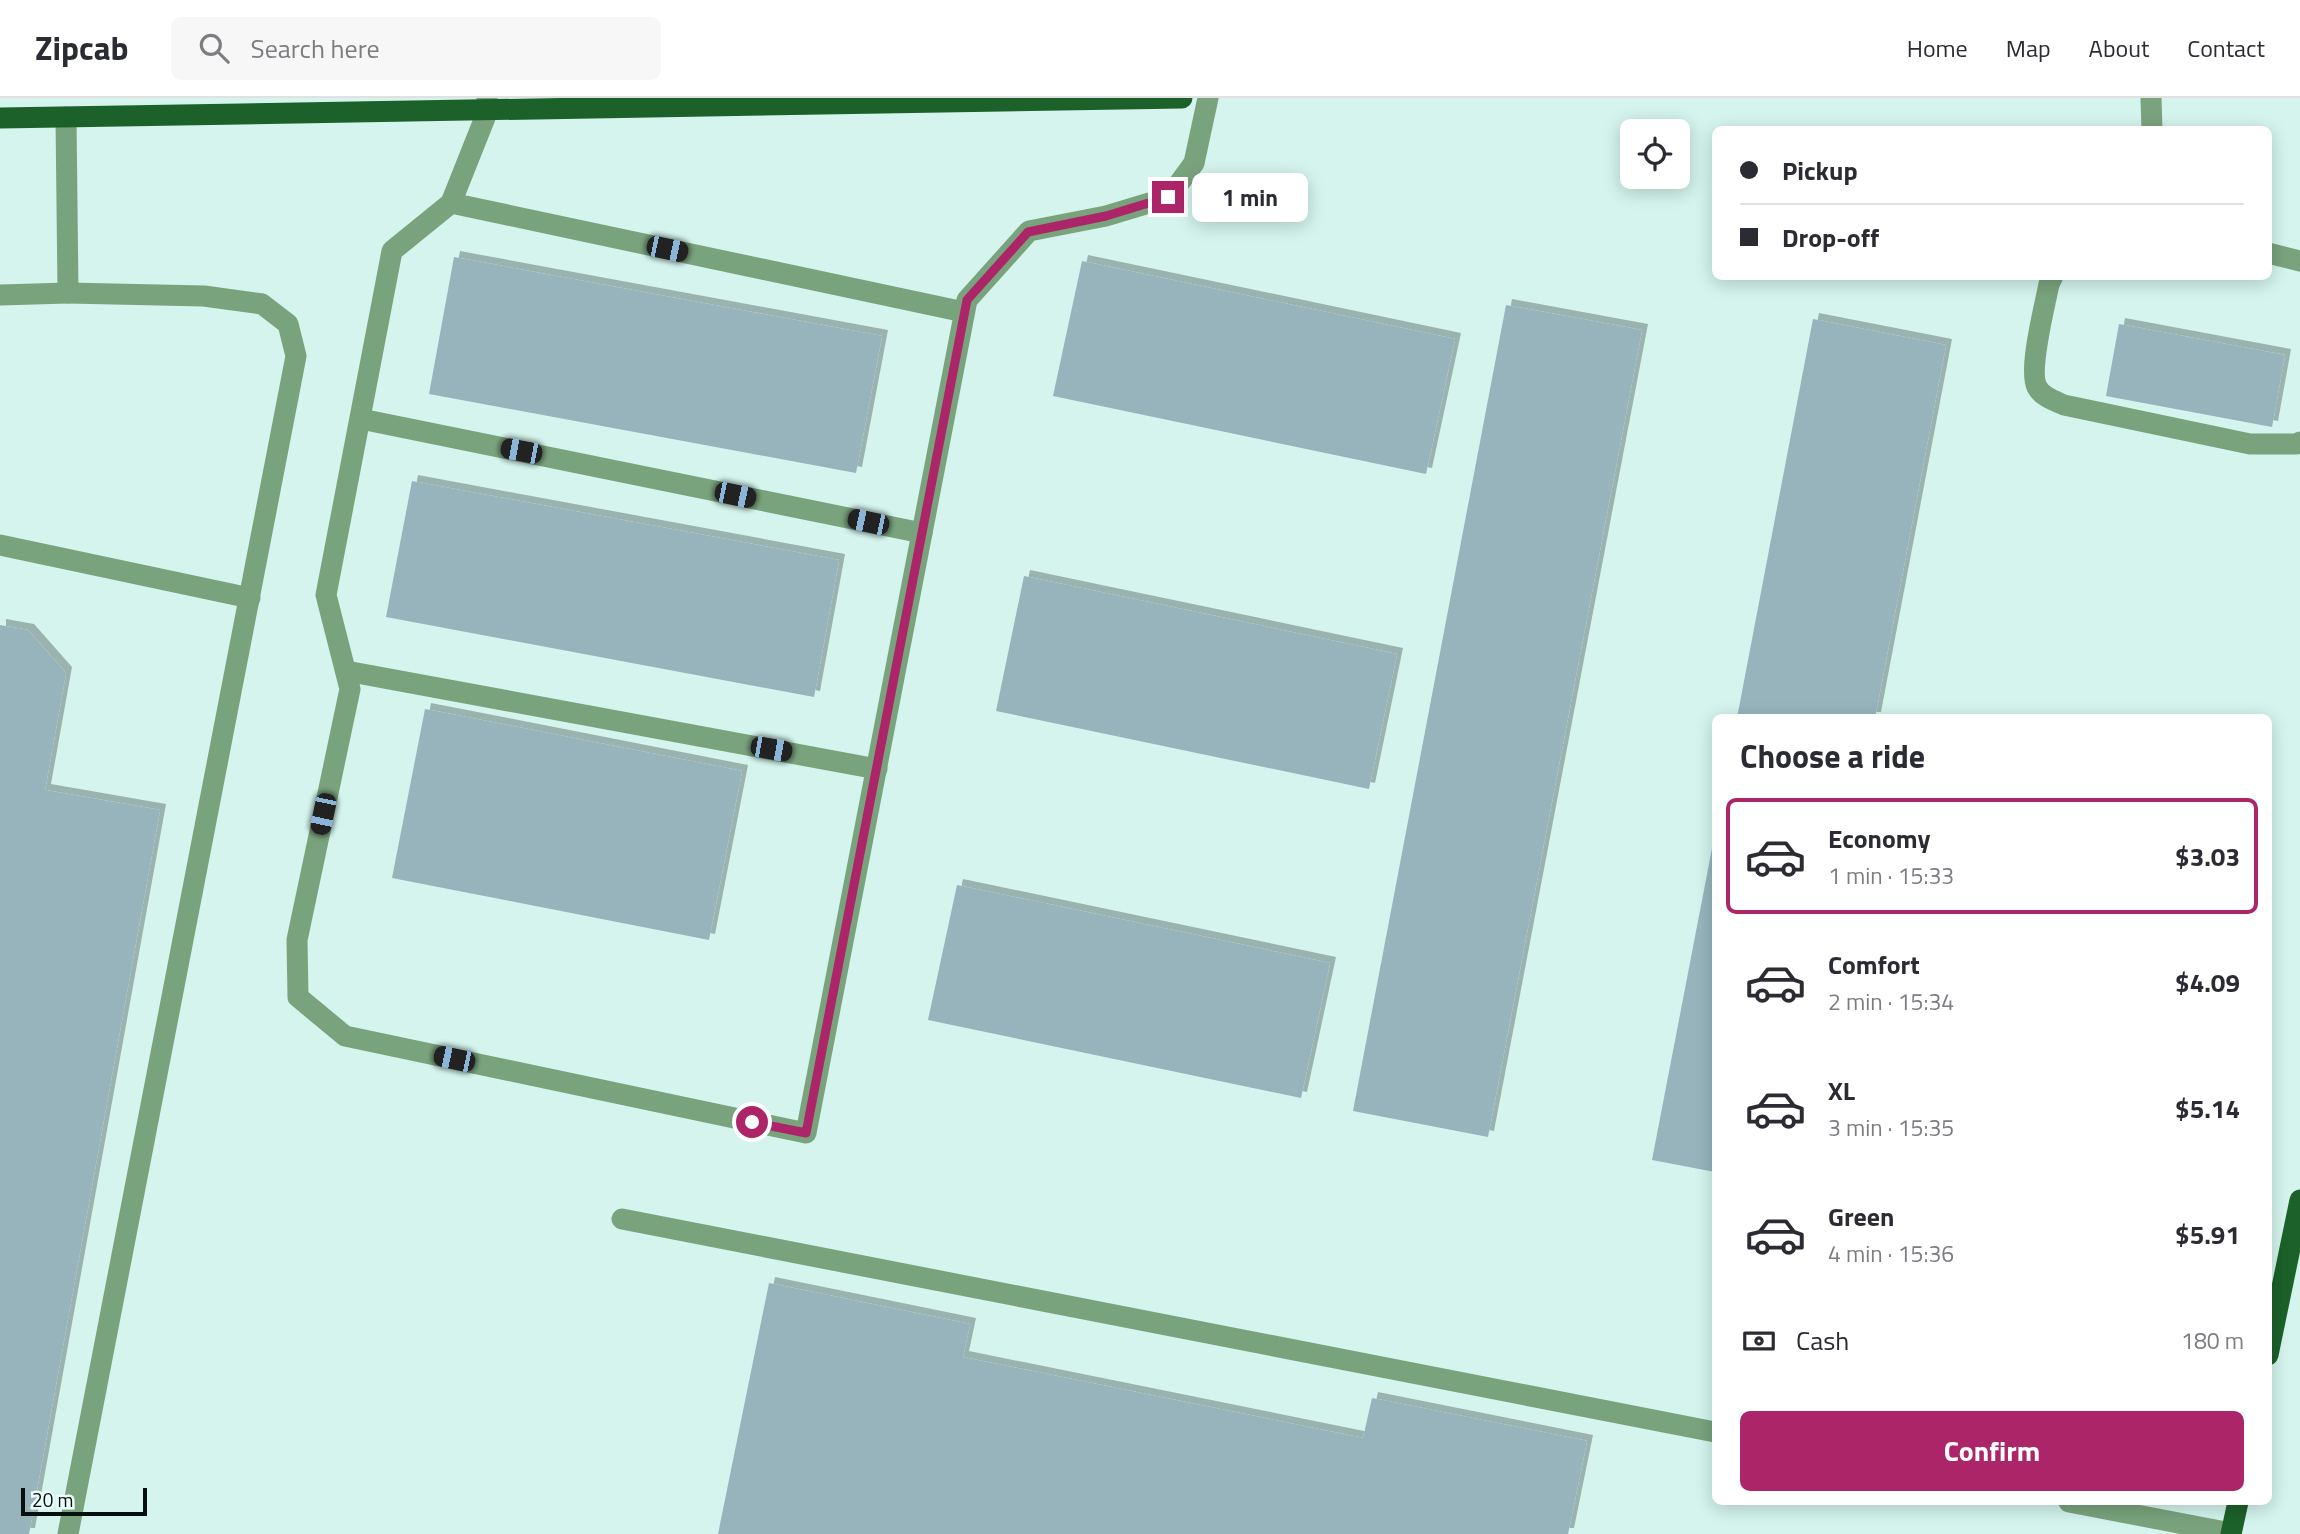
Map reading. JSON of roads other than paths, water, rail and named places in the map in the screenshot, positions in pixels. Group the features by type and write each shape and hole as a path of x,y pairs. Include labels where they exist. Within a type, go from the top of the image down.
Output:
{"main road":[{"path":"0,118 488,104 1182,98"},
{"path":"2272,1337 2299,1213"},
{"path":"2231,1534 2237,1505"}],"lane":[{"path":"488,104 452,204 392,251 326,595 350,689 297,940 298,997 345,1035 806,1133 967,300 1028,232 1106,216 1168,197 1194,163 1208,98"},
{"path":"2151,98 2152,126"},
{"path":"66,117 68,293"},
{"path":"452,204 964,313"},
{"path":"2272,254 2300,261"},
{"path":"2052,280 2033,369 2037,387 2048,398 2064,405 2250,444 2270,446 2300,442"},
{"path":"0,295 68,293 204,296 262,304 288,324 296,356 68,1534"},
{"path":"361,419 922,533"},
{"path":"0,545 250,598"},
{"path":"346,671 877,769"},
{"path":"622,1219 1712,1431"},
{"path":"2084,1505 2231,1534"}]}
